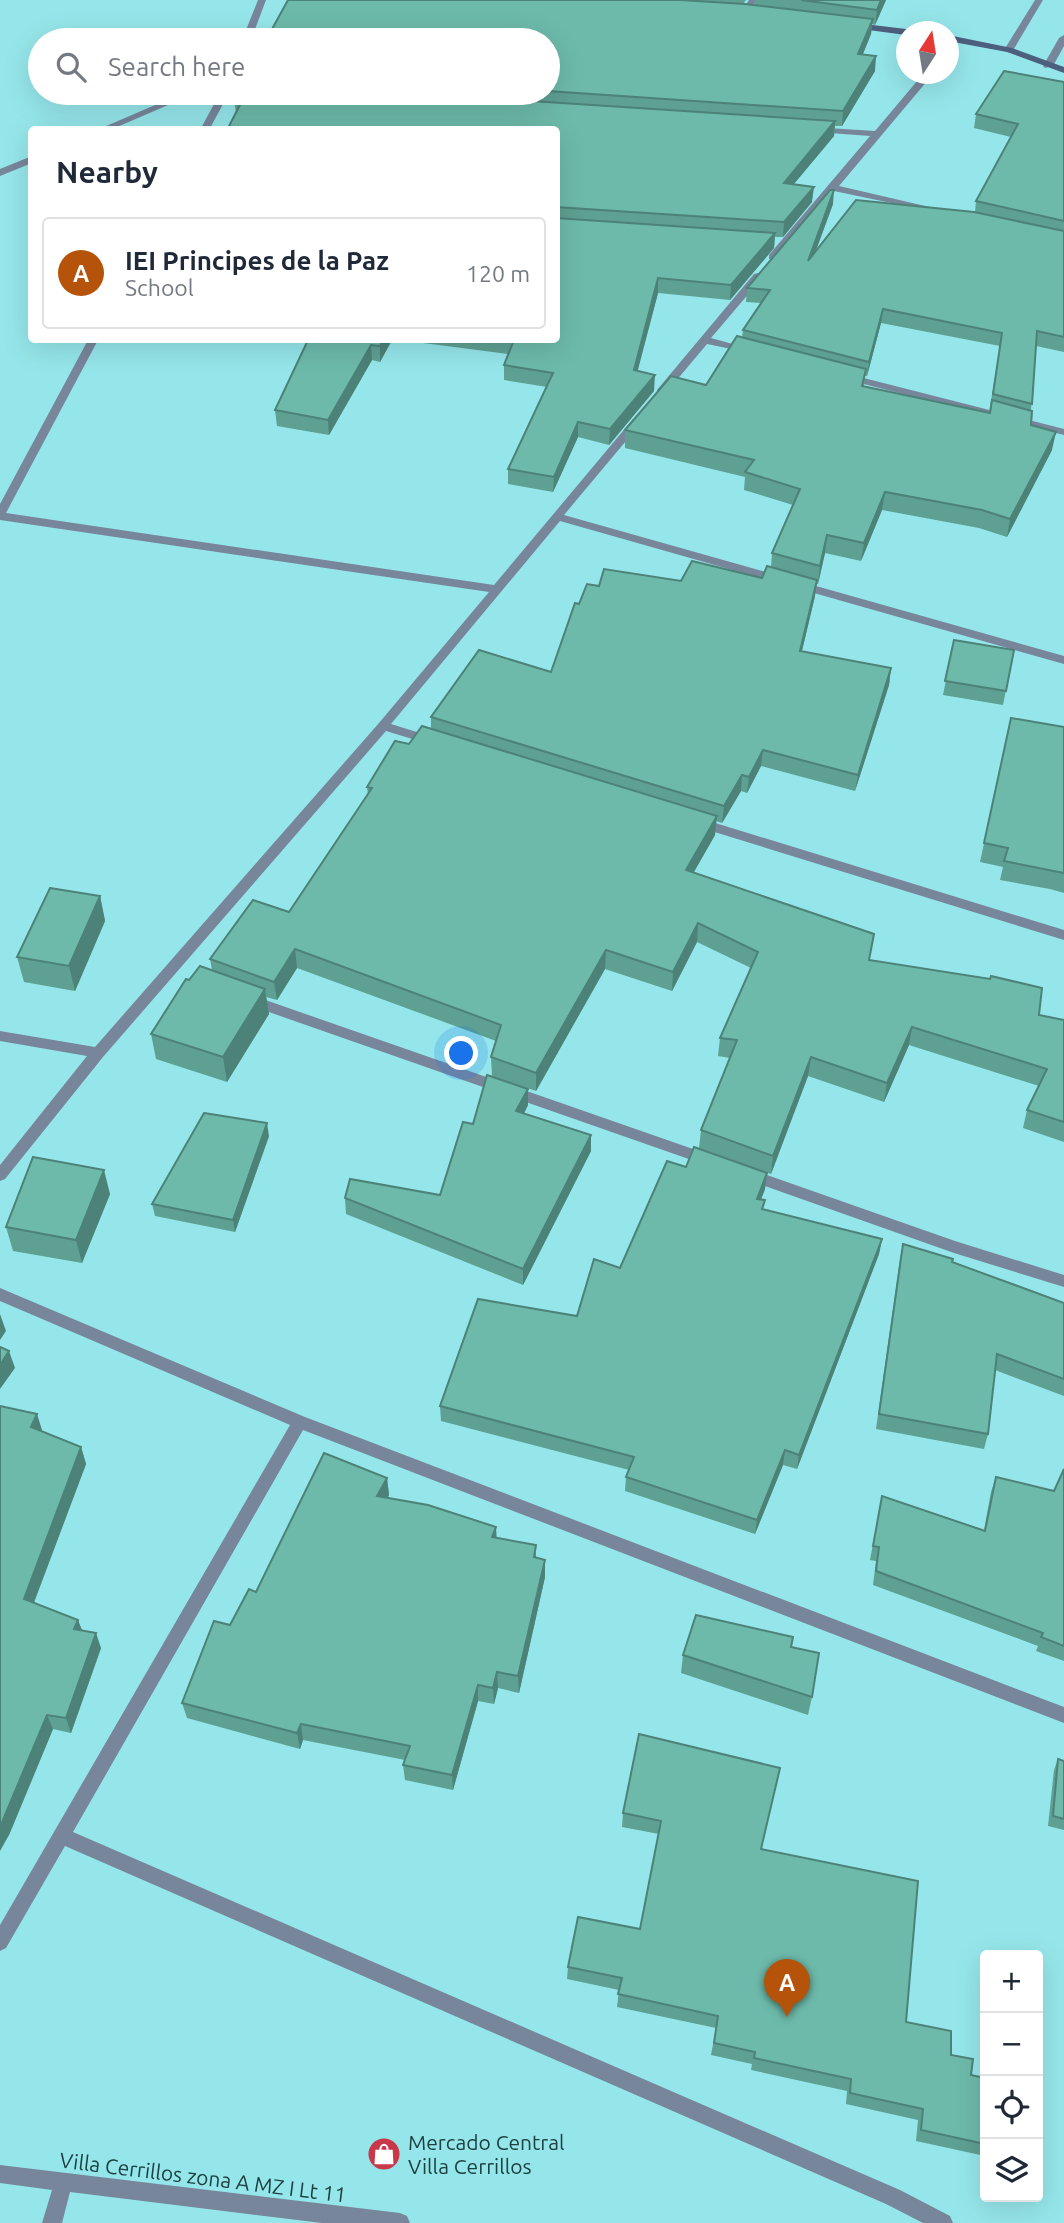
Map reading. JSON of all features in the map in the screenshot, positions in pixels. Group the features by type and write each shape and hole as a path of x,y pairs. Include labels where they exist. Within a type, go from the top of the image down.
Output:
{"street":[{"path":"251,28 262,0"},
{"path":"744,13 753,0"},
{"path":"1009,50 1039,0"},
{"path":"731,12 758,14"},
{"path":"845,24 896,31"},
{"path":"1048,66 1064,38"},
{"path":"959,39 1009,50 1064,70"},
{"path":"652,402 920,84"},
{"path":"111,126 162,105"},
{"path":"206,126 218,105"},
{"path":"807,129 877,134"},
{"path":"0,173 28,161"},
{"path":"831,187 947,214"},
{"path":"772,242 785,243"},
{"path":"705,340 758,354"},
{"path":"91,343 0,515 497,589"},
{"path":"838,374 1064,432"},
{"path":"0,1175 99,1053 177,974 644,413"},
{"path":"557,517 1064,660"},
{"path":"383,726 450,747"},
{"path":"690,820 1064,935"},
{"path":"236,995 954,1247 1064,1281"},
{"path":"0,1036 99,1053"},
{"path":"0,1294 300,1422 1064,1715"},
{"path":"0,1942 300,1422"},
{"path":"60,1835 893,2197 943,2223"},
{"name":"Villa Cerrillos zona A MZ I Lt 11","path":"0,2174 62,2184 400,2223"},
{"path":"52,2223 62,2184"}],"building":[{"path":"288,0 680,0 745,4 873,19 858,54 876,56 843,111 560,92 560,28 273,28"},
{"path":"801,0 881,0 877,10"},
{"path":"1004,71 1064,82 1064,221 976,201 1018,124 976,114"},
{"path":"560,103 835,121 784,183 814,187 784,222 560,207 560,126 229,126 240,105 560,105"},
{"path":"830,190 834,190 808,261 856,200 974,212 1064,231 1064,337 1037,331 1032,404 993,394 1002,333 883,309 869,362 743,330 770,290 747,288"},
{"path":"560,218 775,233 731,285 658,278 634,370 655,375 610,429 578,422 554,477 508,469 553,373 504,365 513,343 560,343"},
{"path":"737,336 866,369 862,386 990,413 992,400 1032,411 1031,425 1056,432 1010,519 982,510 885,492 864,543 827,535 820,566 772,553 800,489 745,472 754,460 625,430 671,376 706,385"},
{"path":"307,343 382,343 380,346 371,345 328,420 275,410"},
{"path":"692,561 762,578 767,566 817,580 800,651 891,668 858,775 763,750 749,777 742,775 724,806 431,717 479,650 551,672 575,603 579,604 587,584 599,586 604,569 681,581"},
{"path":"954,640 1014,650 1006,691 945,681"},
{"path":"1011,718 1064,727 1064,873 1004,861 1008,848 984,843"},
{"path":"422,726 717,816 686,870 874,934 869,960 990,979 991,976 1042,988 1039,1015 1064,1020 1064,1122 1027,1110 1047,1069 912,1027 887,1083 811,1057 773,1156 701,1130 737,1040 720,1038 758,952 698,923 673,972 606,950 536,1073 491,1057 501,1025 295,949 274,982 210,959 253,900 289,912 372,788 367,787 395,741 409,744"},
{"path":"50,888 100,896 69,966 17,957"},
{"path":"200,966 265,989 223,1057 151,1034 186,979 189,980"},
{"path":"487,1075 528,1089 516,1111 591,1135 523,1269 345,1198 350,1179 440,1195 463,1122 473,1124"},
{"path":"204,1113 267,1123 233,1220 152,1204"},
{"path":"694,1147 767,1173 757,1199 765,1200 762,1209 882,1239 799,1455 785,1450 757,1520 626,1477 634,1457 440,1406 478,1299 577,1316 594,1259 620,1268 667,1161 686,1167"},
{"path":"33,1157 104,1170 76,1240 6,1227"},
{"path":"903,1244 953,1259 952,1262 1064,1303 1064,1379 997,1354 988,1434 879,1414"},
{"path":"0,1347 9,1351 0,1365"},
{"path":"0,1406 37,1414 31,1427 81,1447 24,1599 78,1620 74,1629 96,1633 66,1718 47,1715 0,1827"},
{"path":"324,1453 387,1478 377,1496 428,1505 496,1527 492,1537 536,1545 534,1557 545,1560 518,1676 497,1672 493,1688 478,1685 452,1775 403,1765 410,1746 301,1724 297,1733 182,1703 214,1621 230,1625 249,1589 256,1592"},
{"path":"1064,1469 1064,1646 1041,1637 1043,1633 876,1571 879,1547 873,1546 882,1496 985,1531 996,1477 1054,1491"},
{"path":"696,1615 793,1637 791,1647 819,1653 812,1697 683,1655"},
{"path":"639,1734 780,1768 761,1849 918,1881 906,2022 951,2031 951,2055 973,2059 971,2075 980,2077 980,2143 921,2130 923,2109 850,2093 851,2079 754,2058 755,2052 714,2043 718,2016 618,1994 622,1978 568,1967 578,1917 640,1929 661,1821 623,1813"},
{"path":"1058,1759 1064,1761 1064,1819 1053,1816"}],"place":[{"name":"IEI Principes de la Paz","path":"787,2017"},
{"name":"Mercado Central Villa Cerrillos","path":"384,2154"}]}
